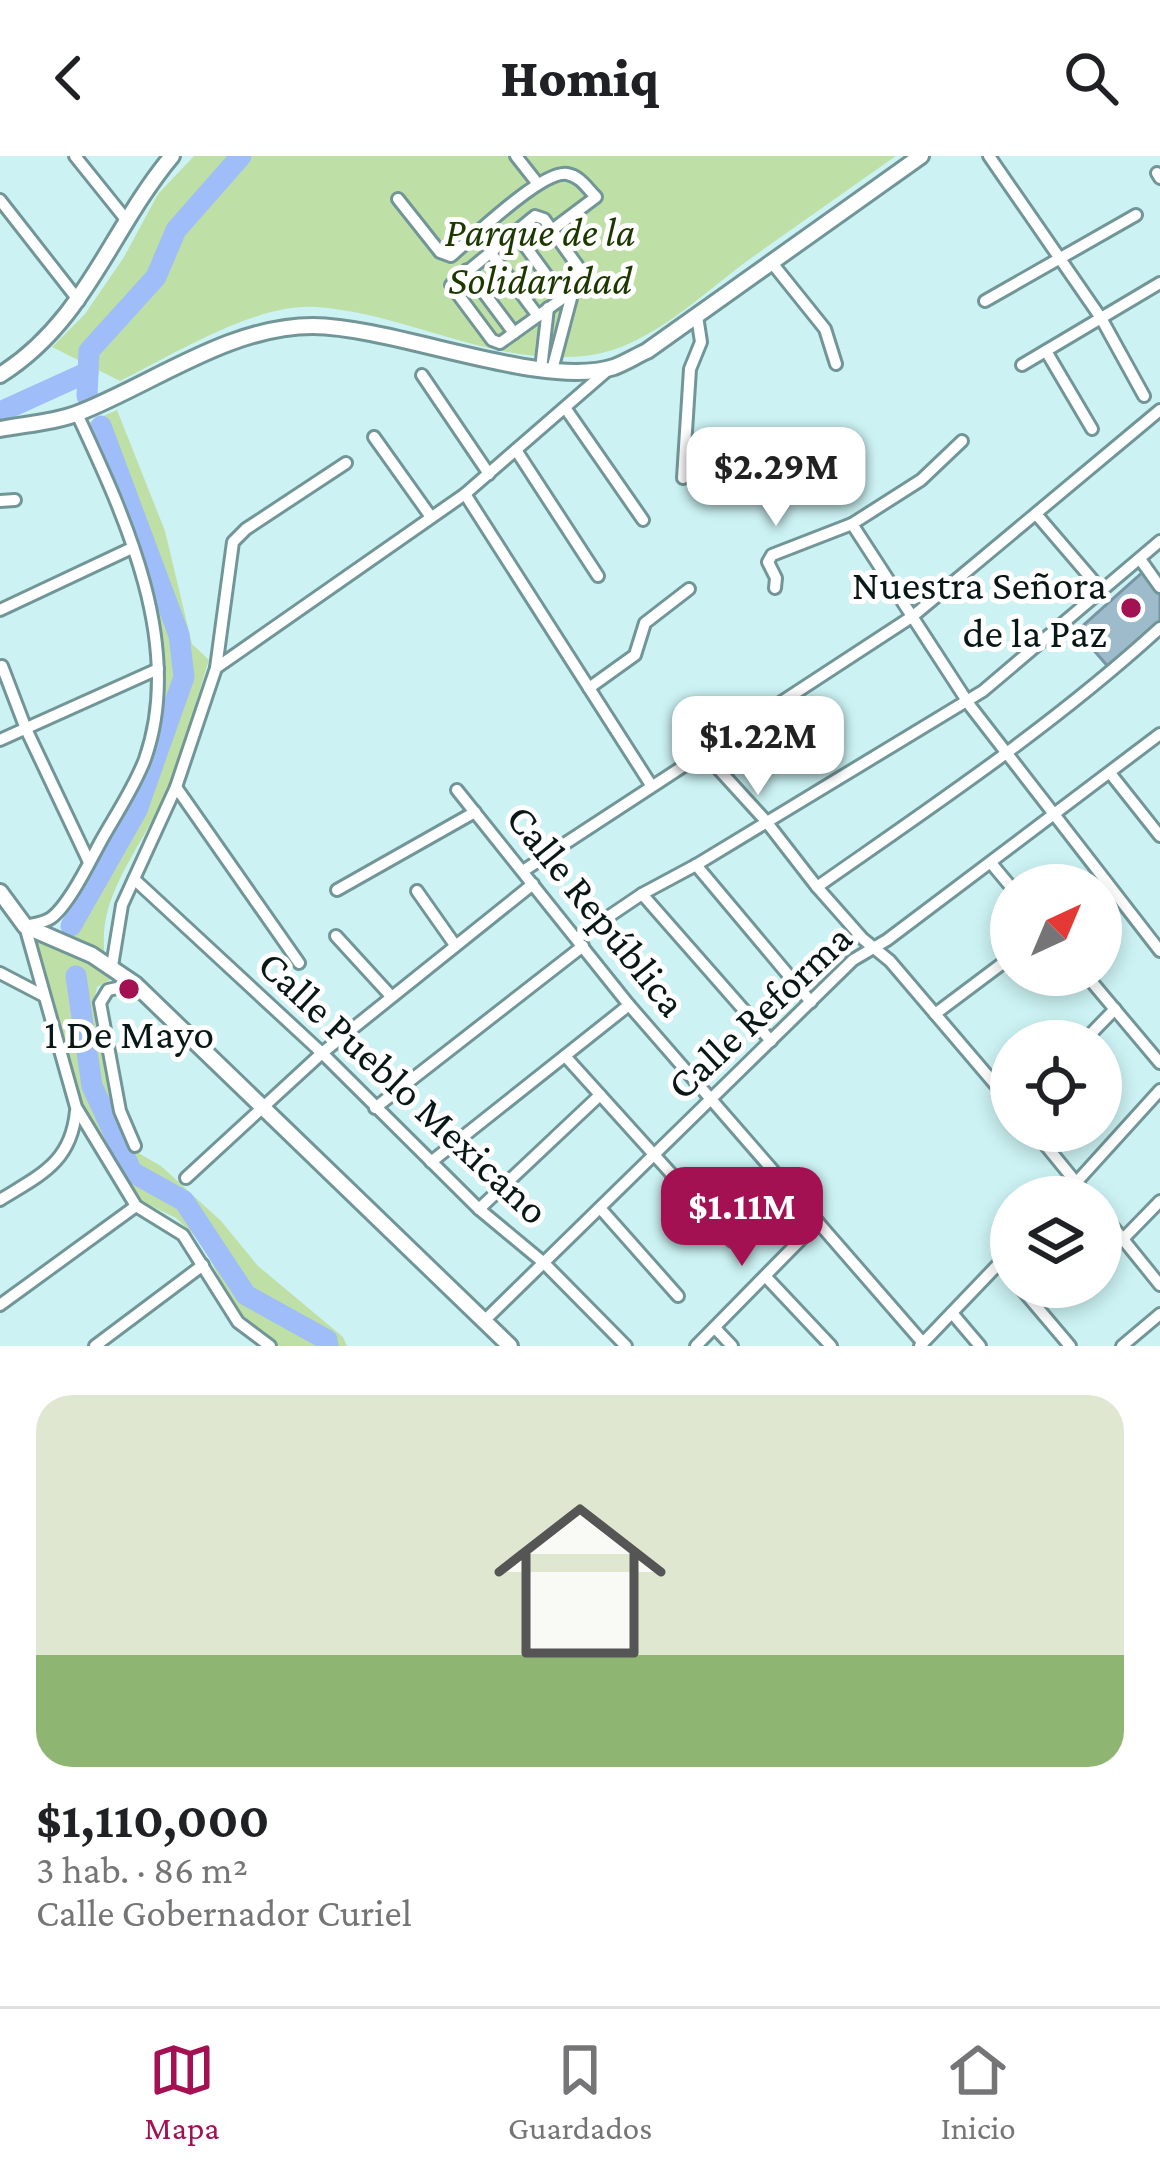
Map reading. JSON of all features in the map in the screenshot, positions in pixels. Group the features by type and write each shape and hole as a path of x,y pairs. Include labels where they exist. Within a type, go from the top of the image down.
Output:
{"street":[{"path":"75,156 128,222"},
{"path":"0,375 25,360 79,301 172,156"},
{"path":"516,156 538,184"},
{"path":"216,668 465,494 610,368 647,351 921,156"},
{"path":"988,156 1101,318 1144,396"},
{"path":"398,199 440,252 451,256 538,184 565,173 596,197 552,230"},
{"path":"0,200 79,301"},
{"path":"985,301 1136,215"},
{"path":"546,370 560,332 566,295 579,268 540,216 452,281 452,289 492,340 500,343 566,295"},
{"path":"515,232 566,295"},
{"path":"490,252 543,312 546,370"},
{"path":"772,263 825,329 836,364"},
{"path":"467,270 514,333"},
{"path":"1022,365 1159,287"},
{"path":"683,478 690,369 701,342 697,316"},
{"path":"0,429 76,414 262,332 311,326 374,332 546,370 610,368"},
{"path":"545,332 560,332"},
{"path":"1046,351 1091,429"},
{"path":"422,375 489,475"},
{"path":"566,409 643,520"},
{"path":"523,871 913,616 1160,410"},
{"path":"25,926 55,915 145,758 158,670 146,592 132,548 117,502 76,414"},
{"path":"374,437 431,518"},
{"path":"775,588 768,562 772,555 852,524 921,480 962,442"},
{"path":"516,450 598,576"},
{"path":"112,966 122,905 176,787 216,668 236,537 346,463"},
{"path":"465,494 651,784"},
{"path":"0,500 15,500"},
{"path":"1036,514 1102,591"},
{"path":"852,524 966,700 1160,951"},
{"path":"374,1108 642,894 983,691 1160,541"},
{"path":"0,610 132,548"},
{"path":"1140,559 1160,587"},
{"path":"590,688 627,662 638,651 645,623 689,589"},
{"path":"817,887 1007,753 1112,672 1160,628"},
{"path":"2,666 89,862"},
{"path":"0,740 158,670"},
{"name":"Calle Reforma","path":"484,1321 853,960 991,863 1160,734"},
{"path":"703,752 990,1078"},
{"path":"1110,773 1160,836"},
{"path":"176,787 299,964"},
{"name":"Calle República","path":"457,790 629,1005 922,1345"},
{"path":"337,890 475,812"},
{"path":"696,866 811,1002"},
{"name":"Calle Pueblo Mexicano","path":"134,879 322,1053 478,1209 544,1263 626,1346"},
{"path":"186,1178 390,995 533,884"},
{"path":"417,891 454,946"},
{"path":"0,892 25,926 76,1107 136,1206 183,1235 238,1322 270,1346"},
{"path":"642,894 771,1041"},
{"path":"25,926 92,955 135,983 510,1346"},
{"path":"336,936 390,995"},
{"path":"0,973 44,996"},
{"path":"935,1014 990,973"},
{"path":"135,983 108,990 100,1003 120,1111 135,1146"},
{"path":"1104,996 1160,1063"},
{"path":"431,1162 629,1005"},
{"path":"1104,1020 1115,1009"},
{"path":"565,1056 732,1241"},
{"path":"1082,1176 1160,1090"},
{"path":"478,1209 600,1095"},
{"path":"0,1200 64,1154 76,1107"},
{"path":"1051,1152 1070,1176"},
{"path":"1160,1201 1123,1239 1160,1286"},
{"path":"0,1305 136,1206"},
{"path":"600,1208 678,1296"},
{"path":"696,1346 818,1222"},
{"path":"95,1346 203,1265"},
{"path":"922,1345 990,1273"},
{"path":"766,1277 831,1346"},
{"path":"1038,1308 1070,1346"},
{"path":"952,1313 980,1346"},
{"path":"1122,1346 1160,1313"},
{"path":"715,1328 732,1346"}],"green space":[{"name":"Parque de la Solidaridad","path":"194,156 896,156 654,330 592,355 521,354 350,311 315,307 291,308 241,322 120,381 52,347 85,314 124,257 158,194"},
{"path":"117,410 165,531 192,644 209,660 169,783 116,886 104,930 110,980 97,987 93,1006 116,1113 133,1150 161,1166 221,1221 258,1266 343,1337 347,1346 279,1346 234,1308 202,1243 176,1218 141,1201 80,1102 33,945 62,932 147,764 166,683 135,538 86,424"}],"building":[{"name":"Nuestra Señora de la Paz","path":"1144,571 1160,592 1160,624 1111,670 1077,631"}],"waterway":[{"path":"87,396 89,351 156,277 176,230 241,156"},
{"path":"0,412 88,372"},
{"path":"71,926 137,810 184,677 179,635 101,426"},
{"path":"76,976 92,1086 132,1172 184,1201 246,1295 327,1340 328,1346"}],"place":[{"name":"Nuestra Señora de la Paz","path":"1131,608"},
{"name":"1 De Mayo","path":"129,989"}]}
